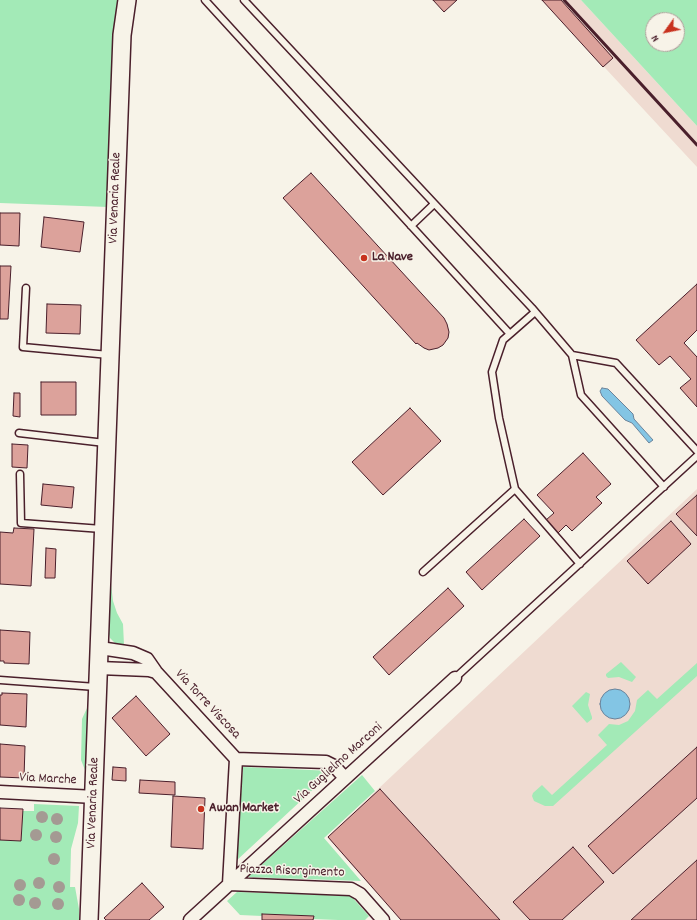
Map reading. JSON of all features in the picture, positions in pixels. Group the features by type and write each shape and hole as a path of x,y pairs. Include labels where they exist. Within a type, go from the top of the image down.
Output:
{"street":[{"name":"Via Venaria Reale","path":"116,0 122,41"},
{"name":"Via Venaria Reale","path":"90,919 122,41 127,0"},
{"name":"Via Torre Viscosa","path":"100,648 142,656 149,661 156,672 236,759"},
{"name":"Via Torre Viscosa","path":"99,668 150,670 156,672"},
{"name":"Via Guglielmo Marconi","path":"190,920 455,678"},
{"path":"236,759 326,762 334,766 345,778"},
{"name":"Piazza Risorgimento","path":"236,759 229,884 347,888 360,894 380,919"},
{"name":"Via Marche","path":"0,792 95,797"}],"lane":[{"path":"205,0 510,334"},
{"path":"244,0 535,312 572,355 581,395 664,487"},
{"path":"411,226 434,204"},
{"path":"26,288 23,347 110,356"},
{"path":"535,312 503,340 492,372 499,418 515,489 580,564"},
{"path":"572,355 616,363 697,451"},
{"path":"19,433 107,444"},
{"path":"455,678 697,456"},
{"path":"20,474 21,523 103,530"},
{"path":"423,572 515,489"},
{"path":"0,680 98,687"}],"shaded area":[{"path":"542,0 581,0 697,126 697,167"},
{"path":"697,489 697,920 400,920 327,837"}],"green space":[{"path":"0,0 118,0 108,207 0,203"},
{"path":"581,0 697,0 697,126"},
{"path":"110,576 113,601 123,624 124,645 115,643 110,638 109,634"},
{"path":"621,662 636,677 632,682 619,677 608,678 606,676 606,674"},
{"path":"697,663 697,676 553,806 545,806 534,801 532,796 533,793 542,785 552,795 607,745 598,735 609,724 619,725 628,721 635,711 637,700 648,690 657,699"},
{"path":"586,692 590,694 588,705 592,717 592,719 587,723 572,706"},
{"path":"89,707 85,770 81,760 82,719 87,708"},
{"path":"243,767 333,771 236,861"},
{"path":"362,775 375,791 324,838 361,881 248,877"},
{"path":"34,804 79,806 78,823 71,849 70,887 75,887 79,909 79,920 0,920 0,840 21,841 22,811 34,811"},
{"path":"237,892 351,896 369,916 365,920 338,920 313,919 313,916 262,914 262,916 240,915 227,901"}],"water":[{"path":"602,388 608,389 633,414 634,419 653,440 649,443 632,423 625,420 602,396 600,391"},
{"path":"615,689 626,693 630,704 626,715 615,719 604,715 600,704 604,693"}],"building":[{"path":"433,0 457,0 444,12"},
{"path":"542,0 561,0 613,58 603,67"},
{"name":"La Nave","path":"311,173 444,318 449,332 448,338 443,345 429,350 417,343 416,344 283,198"},
{"path":"0,213 20,213 19,246 0,245"},
{"path":"44,217 84,222 80,252 41,247"},
{"path":"0,266 11,266 8,319 0,319"},
{"path":"697,284 697,330 684,343 697,357 697,407 680,388 691,379 670,356 659,365 636,340"},
{"path":"47,304 81,305 80,334 46,333"},
{"path":"41,382 76,382 76,415 41,415"},
{"path":"14,393 20,393 20,417 13,416"},
{"path":"410,408 441,441 383,495 352,462"},
{"path":"12,444 28,445 27,468 12,467"},
{"path":"583,453 611,484 596,497 602,503 572,531 566,525 558,533 546,520 554,513 537,495"},
{"path":"43,484 74,487 72,508 41,505"},
{"path":"697,495 697,536 676,514"},
{"path":"524,519 540,536 482,590 466,572"},
{"path":"671,521 691,544 648,584 627,561"},
{"path":"14,528 34,529 31,586 0,584 0,532 13,533"},
{"path":"46,548 56,549 55,578 45,578"},
{"path":"448,588 464,606 389,675 373,657"},
{"path":"0,630 30,632 29,664 4,663 4,661 0,661"},
{"path":"2,693 27,694 26,727 0,725 0,695 2,695"},
{"path":"136,696 170,734 146,756 112,718"},
{"path":"0,744 25,746 24,778 0,777"},
{"path":"697,747 697,798 613,874 588,846"},
{"path":"113,767 126,768 126,781 112,780"},
{"path":"140,780 175,782 175,795 139,793"},
{"path":"380,789 500,920 401,920 328,837"},
{"path":"173,796 205,798 203,849 171,847"},
{"path":"0,808 23,809 21,841 0,840"},
{"path":"573,847 604,882 562,920 530,920 513,902"},
{"path":"697,860 697,920 631,920"},
{"path":"142,883 164,907 149,920 106,920 104,918"},
{"path":"262,914 314,916 313,920 262,920"}],"railway":[{"path":"564,0 697,145"}],"place":[{"name":"La Nave","path":"364,258"},
{"name":"Awan Market","path":"201,809"}]}
